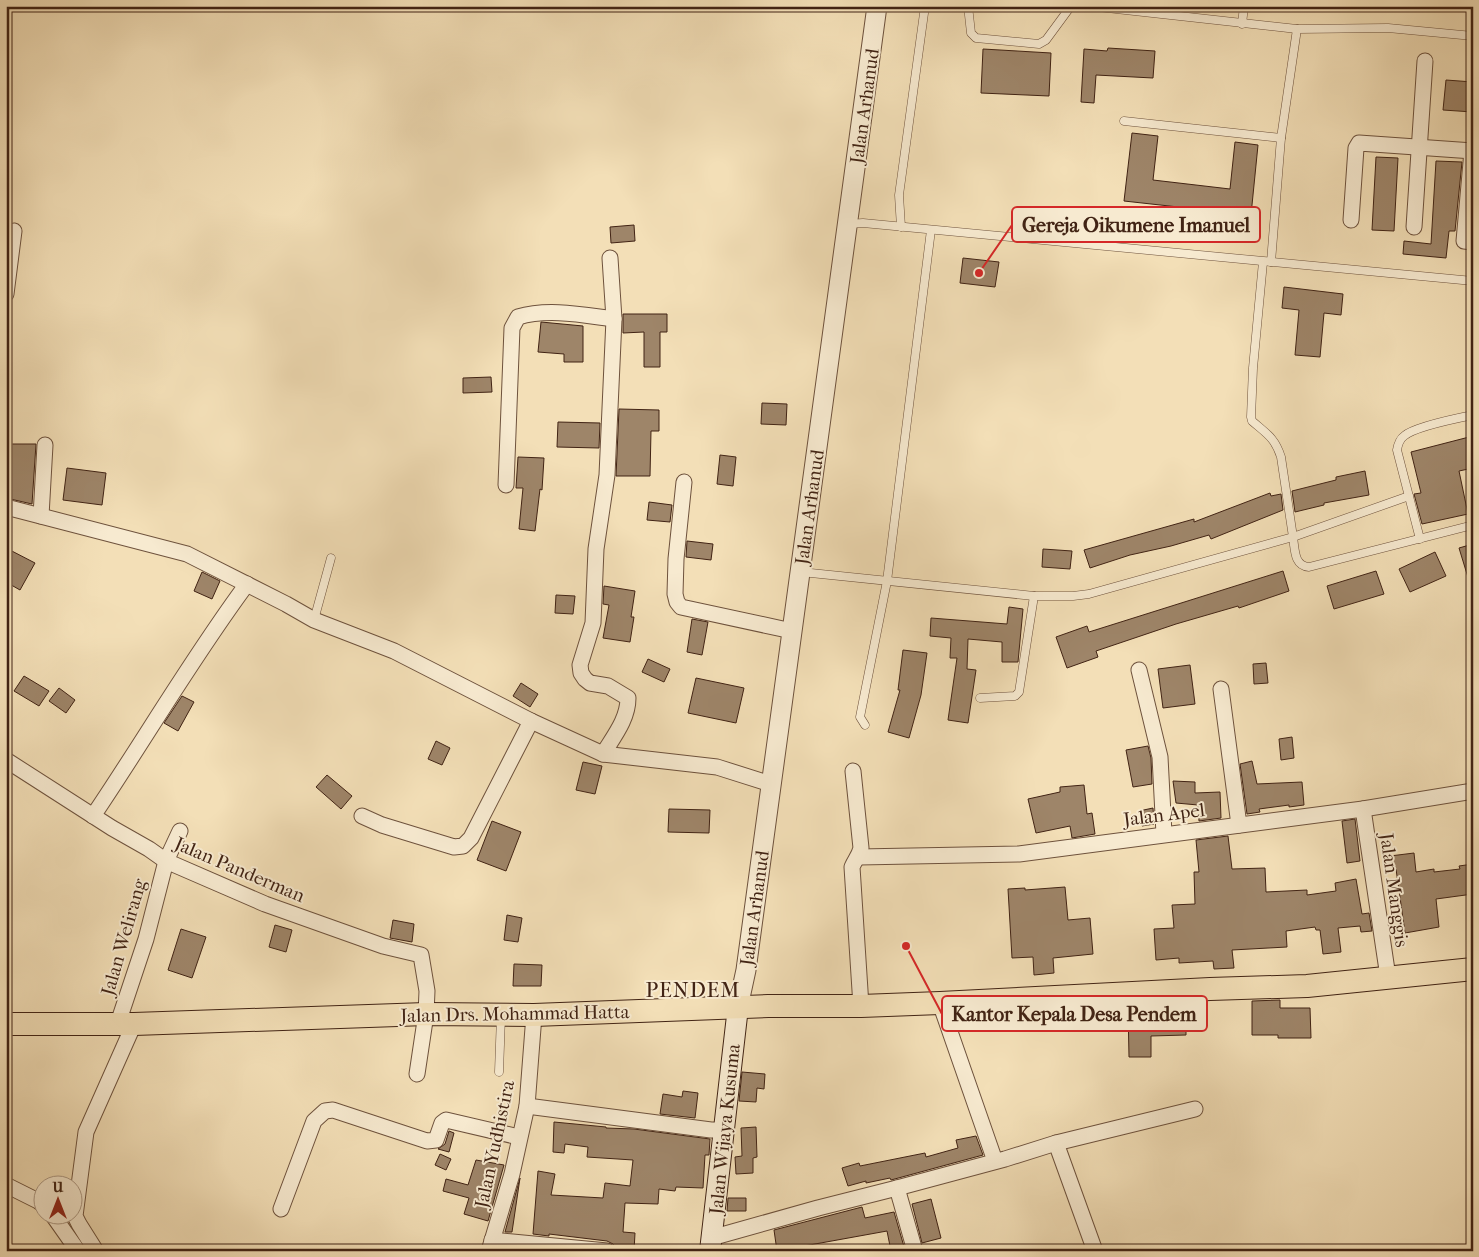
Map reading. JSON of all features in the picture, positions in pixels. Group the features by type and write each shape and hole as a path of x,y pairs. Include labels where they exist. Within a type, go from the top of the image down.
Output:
{"main road":[{"name":"Jalan Drs. Mohammad Hatta","path":"6,1024 126,1024 426,1014 534,1015 768,1006 861,1006 1307,986 1473,969"},
{"name":"Jalan Wijaya Kusuma","path":"711,1244 738,1008"}],"street":[{"name":"Jalan Arhanud","path":"738,1008 746,970 877,6"},
{"path":"1414,227 1425,62"},
{"path":"1351,220 1356,148 1359,144 1472,151 1464,241 1473,242"},
{"path":"6,294 14,231"},
{"path":"603,754 621,725 628,709 628,698 608,686 590,683 581,673 580,665 593,623 596,549 607,475 614,319 610,258"},
{"path":"506,485 512,328 518,317 533,313 577,314 614,319"},
{"path":"41,516 46,445"},
{"path":"684,482 676,559 675,594 677,602 681,607 792,631"},
{"path":"6,507 187,554 314,620 394,651 531,721 603,754 717,767 771,784"},
{"path":"93,816 219,621 247,584"},
{"path":"1139,670 1160,757 1164,834"},
{"path":"1221,689 1239,825"},
{"path":"362,816 382,825 428,840 454,847 463,846 471,838 531,721"},
{"name":"Jalan Panderman","path":"6,760 166,861 265,904 384,946 421,955 426,991 426,1014"},
{"path":"853,771 861,848 859,857 855,860 852,867 861,1006"},
{"name":"Jalan Apel","path":"859,857 1019,854 1363,809 1473,791"},
{"name":"Jalan Manggis","path":"1363,809 1388,977"},
{"name":"Jalan Welirang","path":"80,1174 86,1132 126,1024 166,861 180,831"},
{"path":"940,1003 995,1161"},
{"path":"417,1074 426,1014"},
{"name":"Jalan Yudhistira","path":"491,1245 512,1174 527,1106 534,1015"},
{"path":"527,1106 711,1130 724,1130"},
{"path":"711,1244 818,1208 897,1188 1056,1143 1195,1109"},
{"path":"281,1209 314,1120 325,1111 333,1110 428,1141 436,1140 442,1123 446,1120 519,1137"},
{"path":"1056,1143 1095,1251"},
{"path":"6,1185 32,1199"},
{"path":"897,1188 915,1251"},
{"path":"59,1224 72,1248"},
{"path":"62,1228 71,1224"},
{"path":"79,1224 96,1251"},
{"path":"491,1245 607,1251"}],"lane":[{"path":"900,227 899,194 925,6"},
{"path":"968,6 971,33 976,38 1039,44 1046,40 1070,6"},
{"path":"1089,6 1298,29 1388,28 1473,36"},
{"path":"1242,24 1244,6"},
{"path":"1271,262 1281,138 1298,29"},
{"path":"1124,121 1281,138"},
{"path":"848,224 863,223 1473,281"},
{"path":"865,725 860,717 888,581 931,230"},
{"path":"1263,262 1253,368 1251,417 1252,421 1274,440 1281,458 1298,562 1303,566 1309,567 1473,525"},
{"path":"1420,539 1397,450 1400,441 1405,434 1446,420 1473,415"},
{"path":"800,572 1034,596 1073,596 1089,594 1293,537 1409,496"},
{"path":"314,620 331,558"},
{"path":"980,698 1015,696 1019,692 1034,596"},
{"path":"499,1072 501,1015"}],"building":[{"path":"1108,48 1155,51 1153,78 1096,75 1094,103 1081,102 1084,49 1107,51"},
{"path":"983,49 1051,53 1049,96 981,93"},
{"path":"1446,80 1473,82 1473,112 1443,110"},
{"path":"1132,133 1158,136 1153,180 1230,189 1235,142 1258,145 1251,215 1124,201"},
{"path":"1376,157 1398,158 1394,231 1372,230"},
{"path":"1436,161 1462,162 1455,231 1449,231 1446,258 1403,254 1404,241 1431,244"},
{"path":"634,225 635,241 611,243 610,227"},
{"path":"963,258 999,262 995,287 960,283"},
{"path":"1284,287 1343,294 1341,315 1324,313 1320,357 1295,355 1299,310 1282,308"},
{"path":"623,314 667,314 667,332 660,332 660,367 644,367 644,332 623,333"},
{"path":"541,322 583,326 583,362 564,362 564,354 538,352"},
{"path":"491,377 492,392 463,393 463,378"},
{"path":"762,403 787,404 786,425 761,424"},
{"path":"619,409 659,410 659,431 651,431 650,476 616,476"},
{"path":"558,422 600,423 599,448 557,447"},
{"path":"1473,436 1473,468 1459,471 1468,514 1422,524 1414,494 1421,493 1411,452"},
{"path":"8,444 36,444 32,504 6,498 7,478 9,479"},
{"path":"720,455 736,457 733,486 717,484"},
{"path":"518,457 544,458 542,490 540,489 535,531 519,529 523,488 516,488"},
{"path":"67,468 106,473 102,505 63,500"},
{"path":"1365,471 1369,495 1324,503 1324,505 1295,512 1292,491 1336,480 1336,477"},
{"path":"1270,493 1271,496 1281,494 1283,510 1211,539 1209,535 1130,555 1090,568 1084,550 1194,519 1194,522"},
{"path":"649,502 672,505 670,522 647,520"},
{"path":"687,541 713,544 711,560 686,557"},
{"path":"1473,544 1473,583 1470,584 1459,548"},
{"path":"6,548 35,563 20,590 6,582"},
{"path":"1043,549 1072,551 1070,569 1042,567"},
{"path":"1435,552 1446,576 1410,592 1399,569"},
{"path":"1283,571 1289,591 1239,608 1238,606 1176,624 1096,651 1098,657 1067,668 1056,637 1087,626 1089,632"},
{"path":"1376,571 1384,594 1334,609 1327,586"},
{"path":"202,572 220,581 212,599 194,591"},
{"path":"604,586 635,591 631,617 634,617 630,642 603,638 609,605 603,604"},
{"path":"556,595 575,596 573,614 555,613"},
{"path":"1009,607 1023,609 1018,662 1002,662 1002,642 968,639 967,669 976,670 968,723 948,720 957,658 950,658 951,638 930,636 931,618 1007,624"},
{"path":"692,619 708,622 702,655 687,652"},
{"path":"903,650 927,653 921,695 909,738 888,732 900,690 898,690"},
{"path":"648,659 670,669 664,682 642,672"},
{"path":"1266,663 1268,683 1254,684 1253,664"},
{"path":"1190,665 1195,704 1163,708 1158,669"},
{"path":"24,676 49,691 39,706 14,691"},
{"path":"696,678 744,688 736,723 688,713"},
{"path":"521,683 538,694 530,707 513,696"},
{"path":"59,688 75,700 66,713 49,701"},
{"path":"182,696 194,702 178,731 164,723"},
{"path":"1292,737 1294,758 1281,760 1279,739"},
{"path":"436,741 450,748 442,765 428,759"},
{"path":"1148,746 1151,758 1152,784 1133,787 1126,750"},
{"path":"1252,761 1257,784 1302,782 1304,805 1259,809 1260,812 1247,814 1240,764"},
{"path":"583,762 602,766 595,794 576,790"},
{"path":"327,775 352,796 341,809 316,787"},
{"path":"1173,781 1195,782 1195,793 1220,792 1221,818 1199,821 1198,805 1176,803"},
{"path":"1084,785 1087,814 1092,813 1095,834 1072,838 1070,826 1036,833 1028,799 1060,792 1060,787"},
{"path":"1153,808 1154,824 1142,826 1139,811"},
{"path":"669,809 710,810 709,833 668,832"},
{"path":"1355,819 1360,861 1347,863 1342,821"},
{"path":"492,821 521,832 506,871 477,860"},
{"path":"1228,836 1232,869 1265,868 1266,892 1307,890 1307,895 1336,891 1335,883 1356,879 1362,914 1369,913 1372,931 1361,932 1360,926 1338,928 1341,952 1323,954 1320,930 1316,930 1315,927 1286,931 1287,947 1232,950 1234,968 1214,969 1213,961 1179,963 1179,958 1156,960 1154,929 1174,928 1172,905 1195,904 1194,872 1199,872 1196,840"},
{"path":"1414,853 1416,872 1434,869 1434,872 1460,869 1459,866 1473,864 1473,894 1436,899 1439,927 1405,933 1396,869 1392,869 1390,856"},
{"path":"1065,887 1068,920 1090,918 1093,954 1053,958 1054,973 1034,975 1033,957 1012,958 1008,889 1025,888 1025,890"},
{"path":"507,915 522,918 518,942 504,940"},
{"path":"393,920 414,924 412,942 390,938"},
{"path":"275,925 292,930 286,952 269,947"},
{"path":"181,929 206,937 192,978 168,970"},
{"path":"514,964 542,965 541,986 513,986"},
{"path":"1280,1000 1280,1008 1310,1008 1311,1038 1278,1038 1278,1035 1252,1035 1252,1001"},
{"path":"1186,1007 1186,1035 1151,1036 1151,1057 1129,1057 1128,1008"},
{"path":"742,1072 765,1074 764,1089 757,1088 756,1102 739,1101"},
{"path":"683,1091 698,1093 695,1118 660,1114 663,1094 682,1097"},
{"path":"554,1122 634,1129 710,1139 709,1155 705,1155 703,1188 676,1187 675,1191 659,1189 658,1204 625,1203 623,1232 635,1233 634,1251 616,1248 607,1241 549,1234 549,1236 533,1234 538,1171 555,1174 551,1195 603,1198 605,1183 630,1186 633,1160 587,1157 588,1147 565,1144 564,1153 553,1152"},
{"path":"756,1127 757,1157 753,1158 753,1173 736,1174 735,1157 742,1156 741,1128"},
{"path":"449,1131 454,1133 449,1152 438,1149 445,1144"},
{"path":"976,1136 983,1155 891,1180 890,1178 866,1183 866,1181 848,1186 842,1168 859,1163 860,1166 925,1153 926,1157 958,1148 956,1140"},
{"path":"440,1154 451,1159 446,1170 435,1165"},
{"path":"476,1160 504,1165 488,1221 464,1214 469,1198 443,1191 446,1179 468,1185"},
{"path":"520,1178 512,1232 505,1232"},
{"path":"728,1198 746,1198 746,1211 727,1211"},
{"path":"931,1199 941,1238 922,1243 912,1204"},
{"path":"862,1207 865,1218 894,1212 905,1250 891,1251 887,1231 793,1248 793,1251 777,1251 774,1230"}],"place":[{"name":"Gereja Oikumene Imanuel","path":"979,273"},
{"name":"Kantor Kepala Desa Pendem","path":"906,946"}],"district":[{"name":"PENDEM","path":"693,990"}]}
